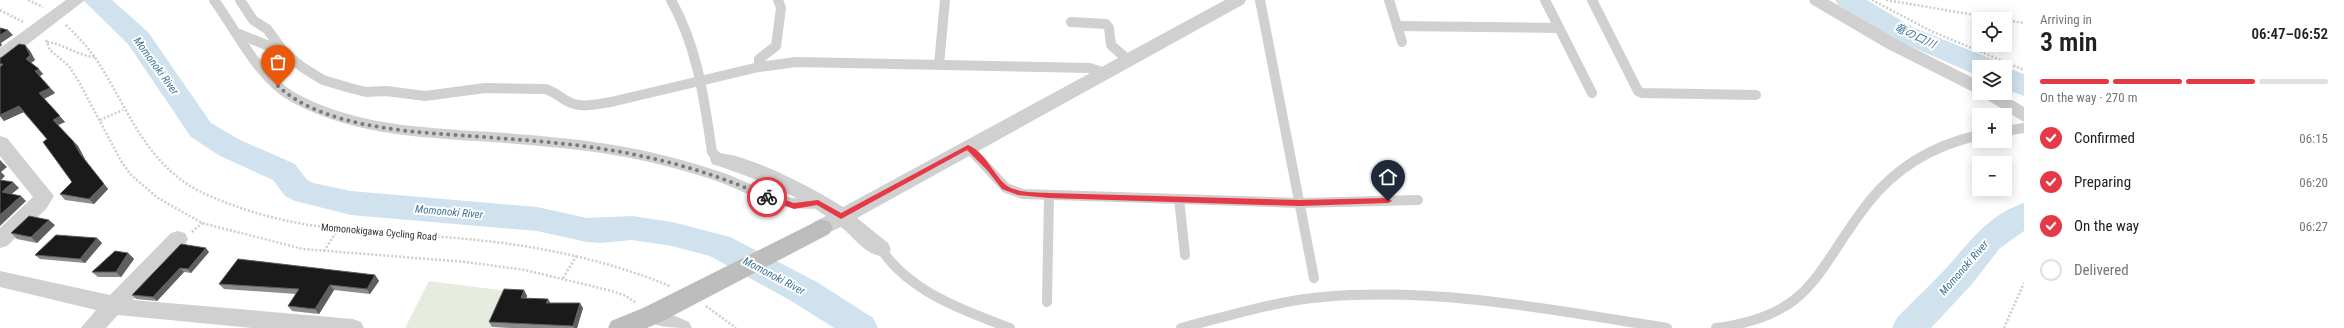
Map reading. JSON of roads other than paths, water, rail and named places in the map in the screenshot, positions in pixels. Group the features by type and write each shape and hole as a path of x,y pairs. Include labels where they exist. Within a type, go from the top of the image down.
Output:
{"street":[{"path":"0,57 41,32 77,0"},
{"path":"620,328 652,310 821,228 1238,0"},
{"path":"1817,0 1890,43 1972,85"},
{"path":"1999,100 2024,115"},
{"path":"0,143 44,196 39,204 0,240"},
{"path":"719,159 768,175 818,202 841,216 881,249"},
{"path":"92,328 178,239"},
{"path":"0,279 114,305 353,328"},
{"path":"652,310 681,328"}],"lane":[{"path":"214,0 269,76 288,95 342,118 399,131 544,142 614,150 662,160 720,177 786,204 804,206 818,202"},
{"path":"240,0 242,6 253,20 267,28 284,52"},
{"path":"670,0 691,38 701,81 712,152 719,159"},
{"path":"759,67 759,59 776,46 781,8 778,0"},
{"path":"939,65 945,0"},
{"path":"1260,0 1314,278"},
{"path":"1389,0 1402,42"},
{"path":"1545,0 1592,92"},
{"path":"1592,0 1638,90 1642,93 1756,95"},
{"path":"1071,22 1106,24 1109,28 1111,45 1128,60"},
{"path":"1397,26 1559,28"},
{"path":"239,34 284,52 323,80 366,92 386,91 425,96 485,88 544,89 554,90 573,104 590,105 759,67 796,62 1090,68 1104,73"},
{"path":"2012,130 2024,128"},
{"path":"1716,328 1768,316 1788,305 1803,293 1822,271 1858,216 1899,171 1912,160 1929,151 1972,137"},
{"path":"968,147 990,168 1004,188 1018,192 1049,195 1299,203 1418,200"},
{"path":"1047,302 1049,195"},
{"path":"1179,199 1185,255"},
{"path":"881,249 890,263 926,290 960,308 1010,328"},
{"path":"1181,328 1298,301 1340,296 1454,298 1667,328"}],"waterway":[{"name":"Momonoki River","path":"96,0 138,38 182,105 201,130 230,148 284,172 296,188 306,193 351,203 537,219 587,230 601,231 632,228 672,234 719,246 805,292 861,328"},
{"name":"竜の口川","path":"1848,0 1903,33 1972,62"},
{"name":"竜の口川","path":"2012,80 2024,86"},
{"name":"Momonoki River","path":"1909,328 1960,275 1989,239 2024,215"}]}
